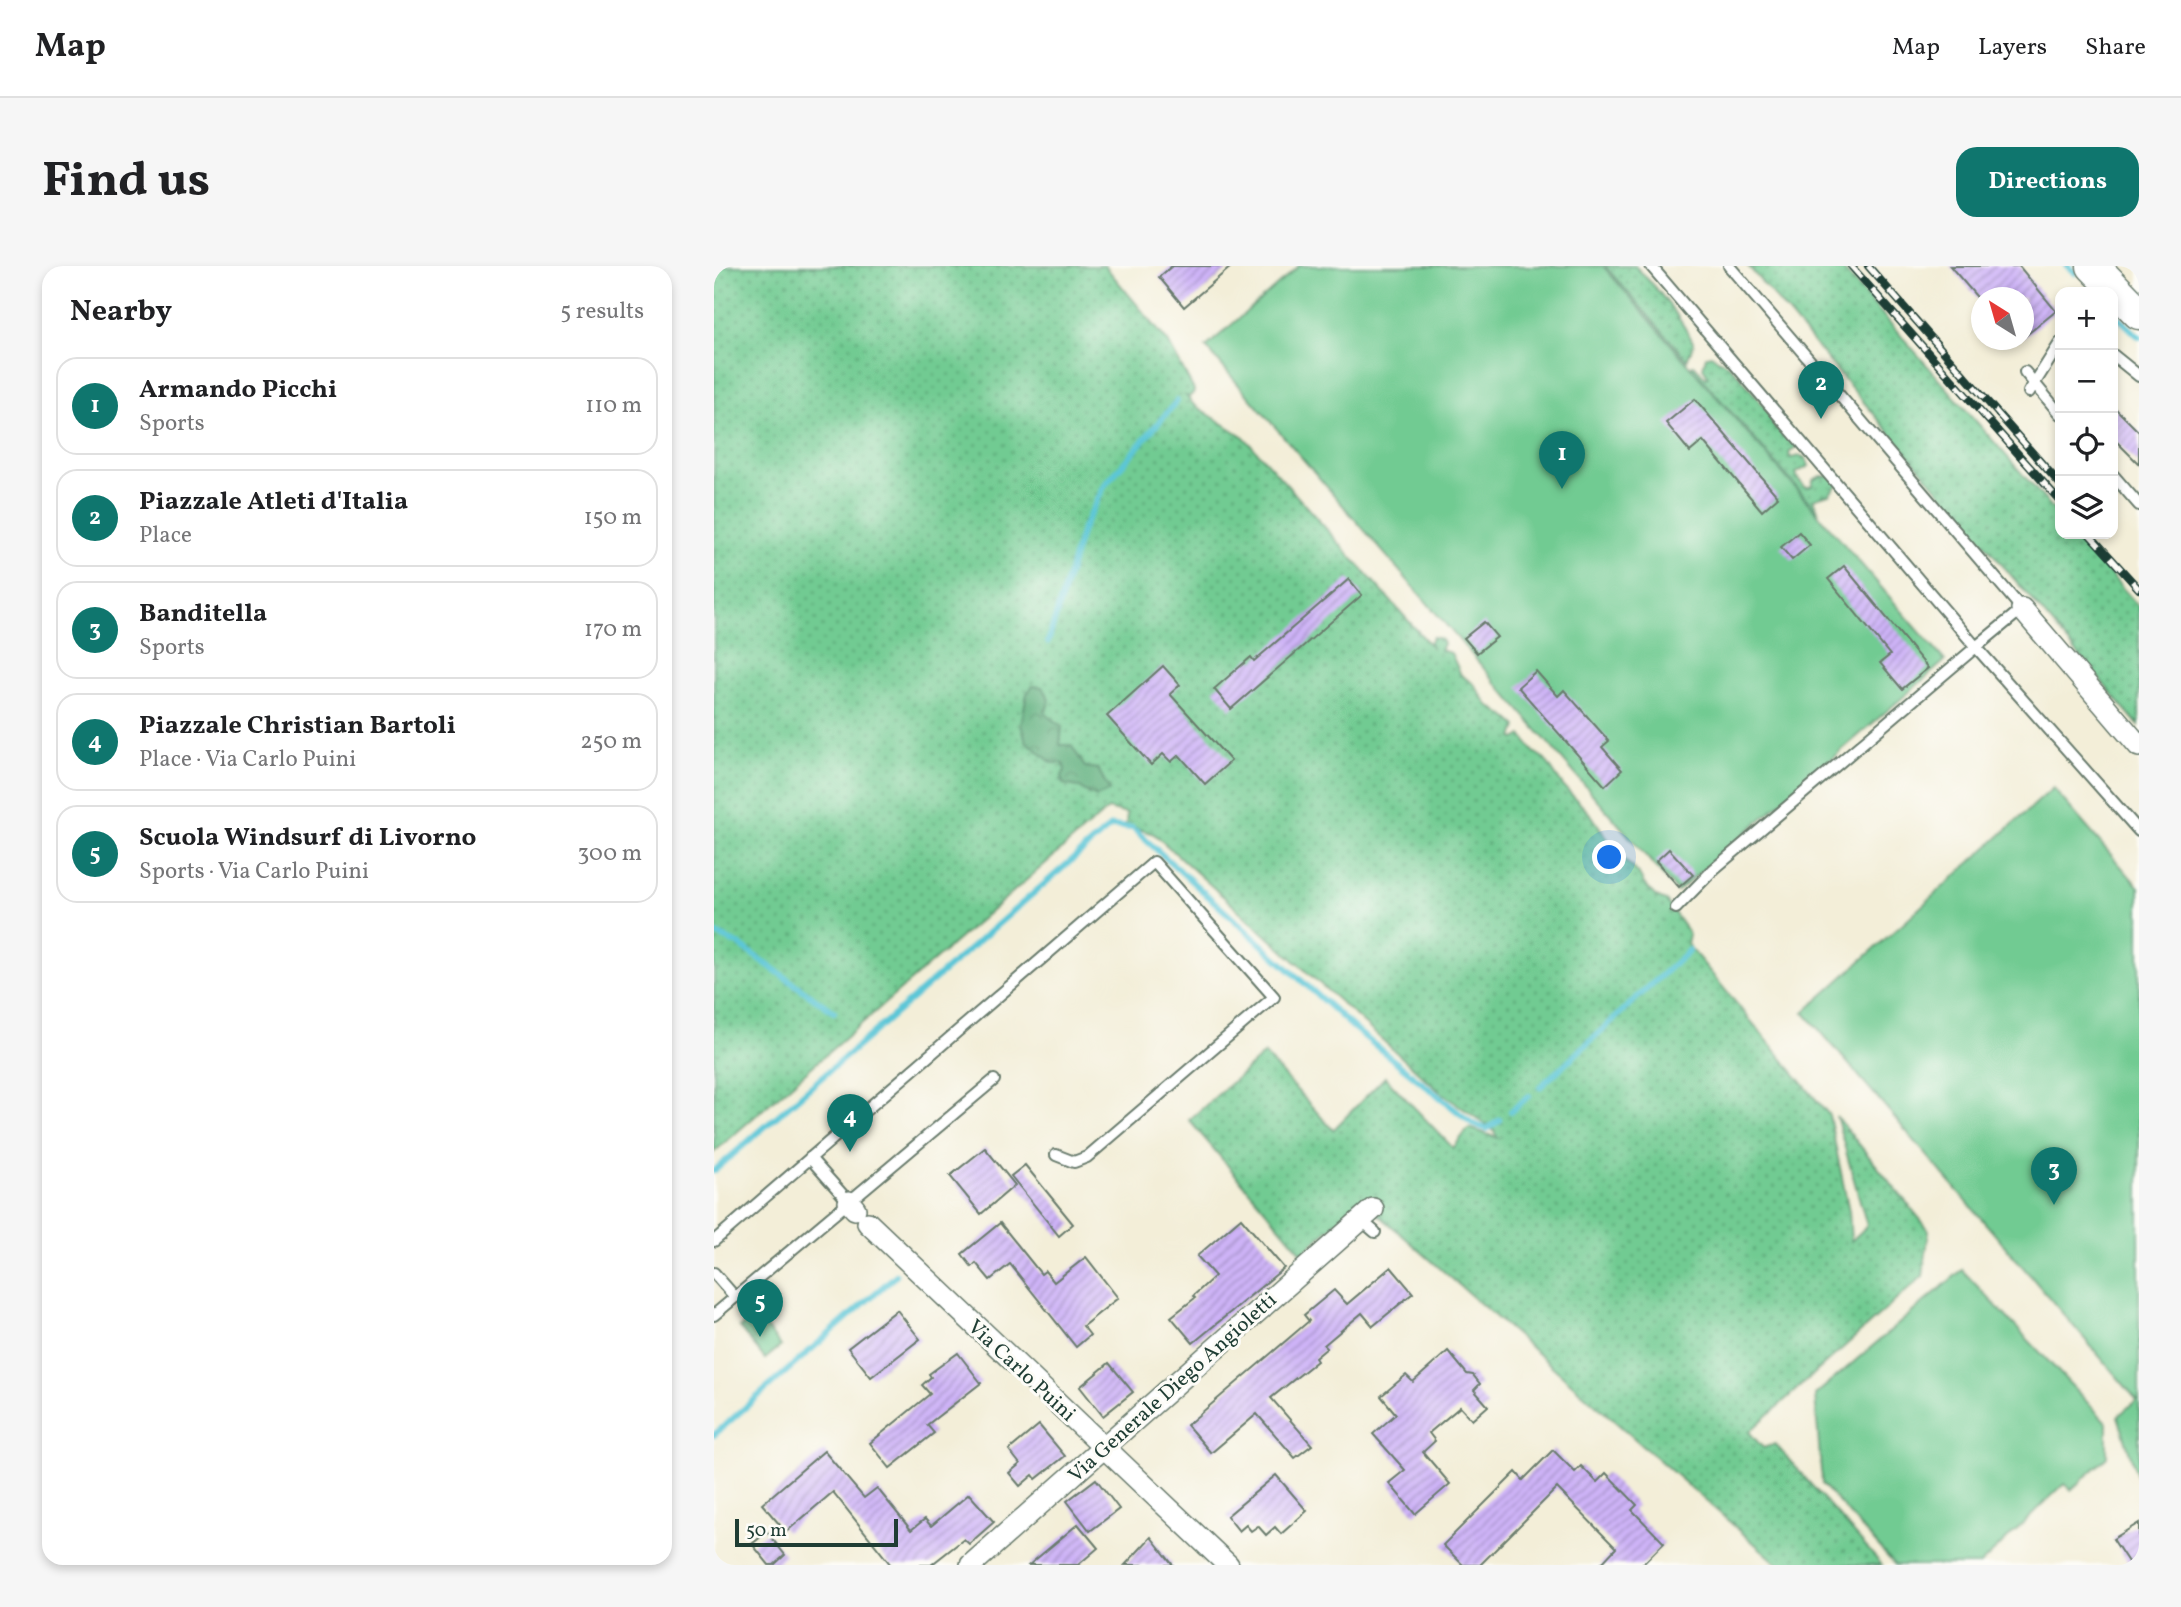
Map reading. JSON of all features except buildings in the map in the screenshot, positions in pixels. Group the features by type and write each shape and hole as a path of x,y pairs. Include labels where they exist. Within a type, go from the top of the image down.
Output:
{"main road":[{"path":"2100,277 2139,313"}],"street":[{"path":"2022,609 2139,746"},
{"name":"Via Carlo Puini","path":"857,1211 1228,1565"},
{"name":"Via Generale Diego Angioletti","path":"976,1564 1105,1448 1370,1220"}],"lane":[{"path":"1651,266 1976,647 2139,831"},
{"path":"1676,908 1714,869 2022,609 1729,266"},
{"path":"2032,388 2056,350"},
{"path":"2118,359 2139,376"},
{"path":"2025,372 2032,388 2059,413"},
{"path":"2114,476 2139,505"},
{"path":"714,1241 1154,862 1274,997 1087,1157 1074,1162 1056,1155"},
{"path":"714,1315 735,1297 857,1211 994,1080"},
{"path":"810,1158 857,1211"},
{"path":"714,1273 735,1297"}],"green space":[{"path":"714,266 1105,266 1168,342 1194,390 1189,397 1186,396 1194,405 1244,437 1431,646 1433,637 1441,639 1443,644 1440,650 1451,653 1461,675 1474,684 1487,704 1517,726 1513,738 1522,735 1534,752 1545,759 1563,786 1592,816 1617,853 1638,873 1656,897 1666,901 1689,934 1687,944 1829,1115 1849,1211 1851,1241 1867,1226 1836,1116 1929,1230 1923,1276 1749,1432 1763,1448 1775,1444 1882,1565 1779,1565 1362,1200 1302,1253 1189,1120 1264,1054 1333,1130 1385,1077 1453,1148 1469,1128 1498,1138 1492,1129 1440,1092 1154,834 1126,825 1127,814 1108,809 714,1152"},
{"path":"1299,266 1603,266 1945,661 1677,892 1206,347"},
{"path":"1605,266 1635,266 1652,284 1675,313 1694,344 1687,360"},
{"path":"1748,266 1840,266 2055,511 2055,539 2079,539 2139,607 2139,726"},
{"path":"1711,355 1738,374 1766,409 1774,427 1799,444 1789,453 1790,458 1806,458 1809,466 1796,473 1806,488 1812,486 1813,480 1821,476 1834,476 1838,484 1829,494 1813,499 1819,513 1691,366 1694,365 1706,378 1708,376 1703,367 1706,356"},
{"path":"1033,686 1042,687 1047,693 1049,703 1044,713 1062,727 1060,745 1071,745 1085,767 1098,769 1110,791 1096,797 1078,787 1063,784 1063,763 1052,763 1026,741 1021,725 1027,693"},
{"path":"2053,788 2139,887 2139,1482 2118,1416 2137,1400 1804,1012"},
{"path":"1962,1270 2107,1423 2107,1457 2071,1490 2064,1484 1980,1565 1895,1565 1822,1484 1815,1395"},
{"path":"756,1315 781,1346 765,1359 740,1328"}],"waterway":[{"path":"2067,266 2075,273"},
{"path":"2118,317 2139,337"},
{"path":"1048,642 1082,530 1105,485 1177,401"},
{"path":"714,1171 1111,826 1132,828"},
{"path":"1136,831 1356,1030 1473,1124 1487,1129 1500,1120"},
{"path":"714,933 738,944 834,1012"},
{"path":"1540,1087 1689,950"},
{"path":"1511,1111 1529,1096"},
{"path":"714,1435 896,1275"}],"railway":[{"path":"1851,266 2055,495"},
{"path":"1868,266 2055,478"},
{"path":"2094,539 2139,589"}],"place":[{"name":"Piazzale Atleti d'Italia","path":"1821,419"},
{"name":"Armando Picchi","path":"1562,489"},
{"name":"Piazzale Christian Bartoli","path":"850,1152"},
{"name":"Banditella","path":"2054,1205"},
{"name":"Scuola Windsurf di Livorno","path":"760,1337"}]}
